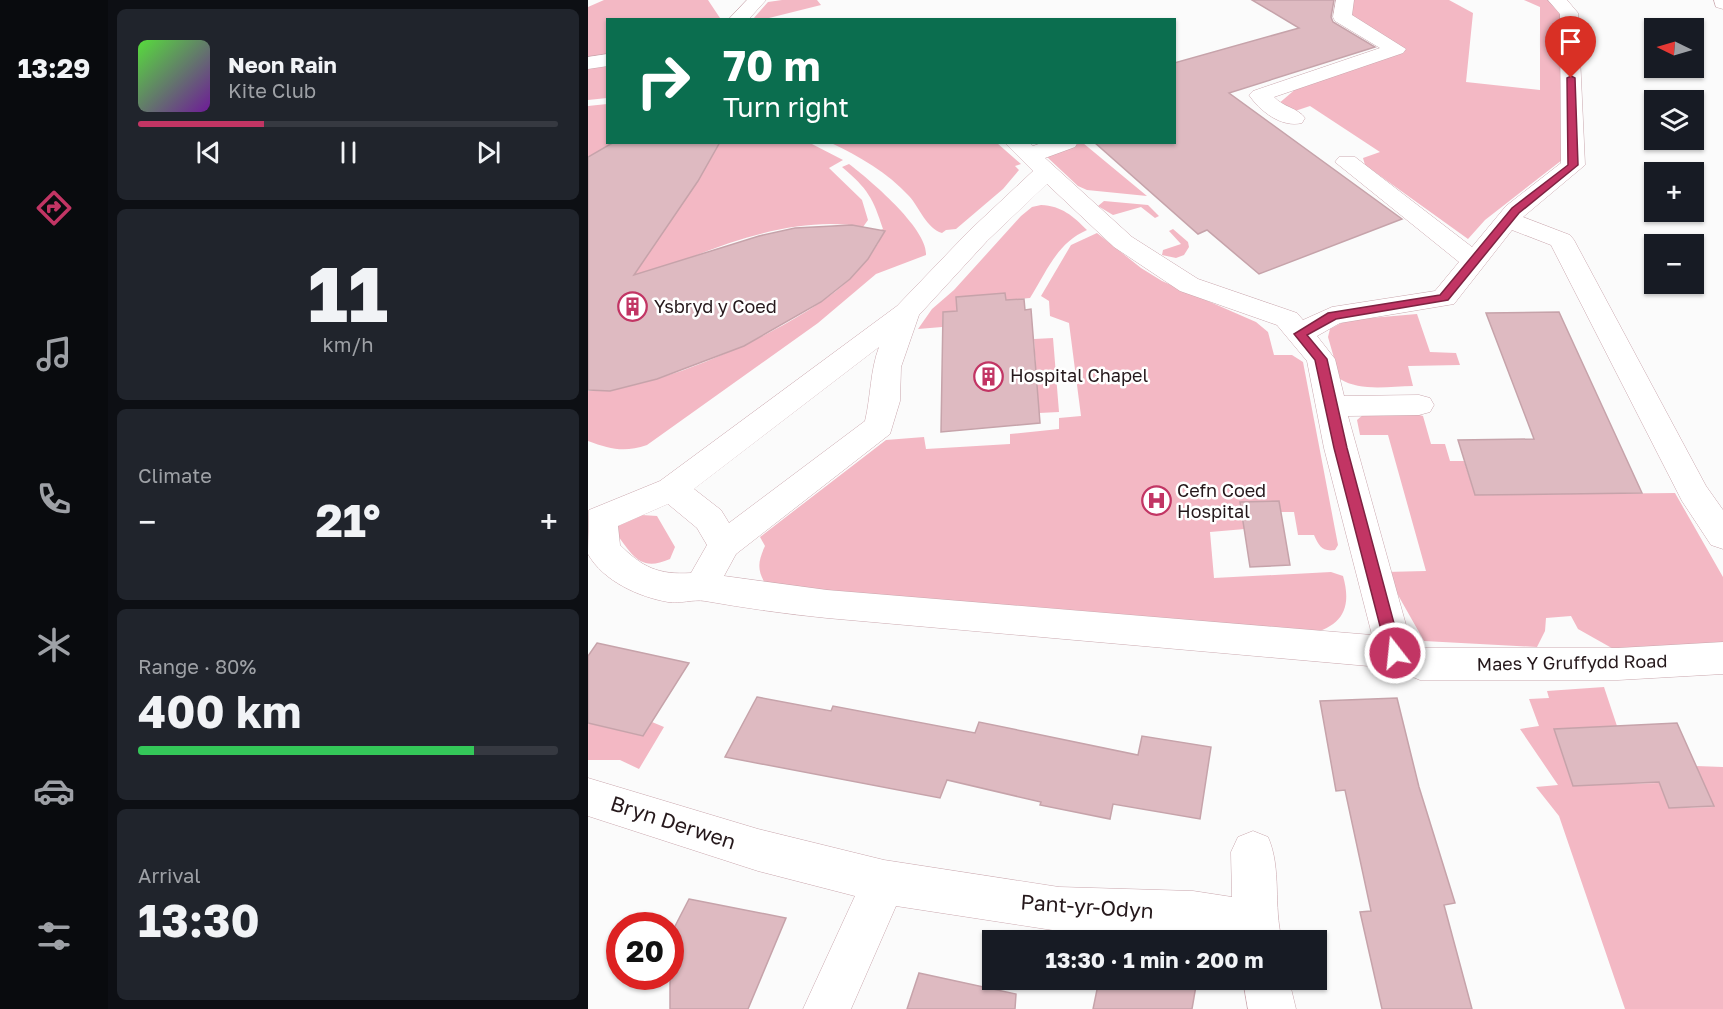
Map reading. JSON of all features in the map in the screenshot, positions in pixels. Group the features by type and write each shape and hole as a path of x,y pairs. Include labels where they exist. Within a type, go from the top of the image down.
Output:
{"street":[{"path":"739,18 757,0"},
{"path":"1294,118 1272,108 1260,95 1396,49 1342,16 1346,0"},
{"path":"1300,334 1332,316 1444,297 1515,211 1573,165 1569,13 1557,0"},
{"path":"588,63 606,60"},
{"path":"907,312 886,367 885,401 879,426 724,545 701,586 669,588 626,573 603,550 595,516 672,489 907,312 978,236 1030,156 1062,144"},
{"path":"1030,156 1123,242 1189,285 1287,319 1321,359 1331,406 1407,659"},
{"path":"1347,162 1474,261"},
{"path":"1508,220 1561,240 1694,493 1723,536"},
{"path":"1331,406 1419,405"},
{"path":"672,489 709,519 724,545"},
{"name":"Maes Y Gruffydd Road","path":"701,586 754,596 827,604 1407,659 1618,664 1723,658"},
{"name":"Bryn Derwen","path":"588,797 759,850"},
{"name":"Pant-yr-Odyn","path":"759,850 884,882 1059,909 1193,913 1250,930"},
{"path":"1253,852 1257,930"},
{"path":"827,1009 884,882"},
{"path":"1268,990 1272,1009"}],"shaded area":[{"path":"604,0 708,0 720,18 606,18 606,54 588,57 588,7"},
{"path":"817,0 821,5 769,18 754,18 768,2"},
{"path":"1350,0 1449,0 1473,13 1466,82 1540,90 1540,7 1524,0 1548,0 1561,12 1562,160 1485,220 1468,239 1365,165 1363,158 1380,152 1310,106 1295,111 1277,105 1298,87 1404,51 1352,17"},
{"path":"606,66 606,98 588,100 588,67"},
{"path":"606,104 606,144 612,144 588,157 588,106"},
{"path":"715,144 812,144 843,160 829,168 862,200 868,220 863,227 834,224 802,226 770,231 737,240 674,265 620,292 642,242 683,203 710,160"},
{"path":"833,144 998,144 1021,164 1015,166 1019,170 1003,189 956,229 942,233 932,227 909,196 892,180 862,159"},
{"path":"1073,144 1084,144 1147,196 1087,190 1078,186 1047,157"},
{"path":"849,164 883,193 908,219 924,244 926,255 876,274 818,323 647,445 631,449 617,449 588,441 588,391 651,381 727,353 799,316 828,297 855,274 879,242 874,233 883,229 868,195 842,167"},
{"path":"1104,201 1148,205 1159,216 1155,218 1141,207 1113,215 1098,206"},
{"path":"1041,205 1055,207 1067,213 1087,230 1060,250 1030,298 1006,300 956,298 957,311 943,312 942,327 918,329 932,309 954,290 1021,216 1032,207"},
{"path":"1173,229 1188,242 1189,247 1184,255 1176,258 1162,255 1163,250 1181,244 1169,231"},
{"path":"1097,233 1141,268 1162,281 1256,322 1268,332 1274,355 1292,355 1303,362 1338,545 1335,550 1327,550 1319,545 1314,535 1298,535 1294,512 1281,512 1279,501 1241,502 1245,529 1210,532 1214,578 1331,572 1343,576 1346,588 1345,608 1341,616 1327,628 1305,635 768,588 760,572 761,557 765,546 760,537 886,440 924,437 926,449 1010,444 1010,434 1059,429 1059,418 1081,416 1069,323 1050,316 1049,301 1041,296 1071,245"},
{"path":"1417,314 1430,352 1456,353 1460,365 1408,366 1413,386 1366,387 1340,379 1328,337 1330,329 1347,320"},
{"path":"1053,338 1059,412 1039,413 1034,339"},
{"path":"1410,412 1423,416 1431,444 1445,444 1450,461 1464,461 1475,495 1675,493 1723,577 1723,645 1617,651 1578,629 1571,616 1546,618 1545,631 1537,647 1424,641 1385,572 1426,571 1388,435 1360,435 1357,420 1364,414"},
{"path":"627,514 657,516 675,547 670,559 650,564 631,553 614,531"},
{"path":"1604,687 1617,726 1554,729 1573,785 1659,783 1669,808 1713,807 1696,766 1723,767 1723,1009 1625,1009 1559,816 1536,787 1558,785 1520,729 1539,726 1529,699 1549,698 1547,691"},
{"path":"652,722 664,727 639,769 620,760 588,760 588,723 643,736"}],"building":[{"path":"1252,0 1334,0 1331,17 1333,22 1375,47 1229,93 1402,219 1259,274 1207,230 1198,234 1096,144 1176,144 1176,62 1299,28"},
{"path":"611,144 719,144 698,181 634,275 759,236 795,228 852,225 885,231 868,259 850,279 821,302 744,346 657,379 610,391 588,390 588,157"},
{"name":"Hospital Chapel","path":"1005,293 1006,300 1024,299 1025,310 1031,309 1040,423 941,432 943,312 957,311 956,297"},
{"path":"1559,312 1642,493 1475,495 1458,440 1534,439 1486,313"},
{"path":"1279,501 1290,565 1250,567 1240,502"},
{"path":"597,643 689,663 643,736 588,723 588,656"},
{"path":"757,697 831,711 833,706 975,733 979,722 1138,755 1142,736 1211,747 1200,819 1113,804 1110,819 1040,805 1041,802 947,780 940,798 725,757"},
{"path":"1397,698 1419,787 1455,903 1444,905 1472,1009 1382,1009 1360,912 1371,911 1345,790 1336,791 1320,701"},
{"path":"1677,723 1714,806 1669,808 1659,782 1573,786 1554,729"},
{"path":"689,899 786,918 748,1009 670,1009 670,990 684,990 682,912"},
{"path":"919,973 982,987 982,990 998,990 1016,994 1015,1009 907,1009"},
{"path":"1097,990 1195,990 1192,1009 1093,1009"}],"place":[{"name":"Ysbryd y Coed","path":"633,307"},
{"name":"Hospital Chapel","path":"989,376"},
{"name":"Cefn Coed Hospital","path":"1156,501"}],"route":[{"path":"1395,653 1340,448 1321,359 1300,334 1332,316 1444,297 1515,211 1573,165 1571,78"}]}
